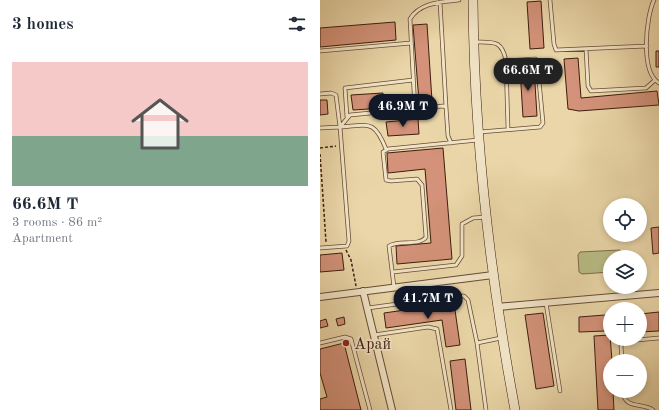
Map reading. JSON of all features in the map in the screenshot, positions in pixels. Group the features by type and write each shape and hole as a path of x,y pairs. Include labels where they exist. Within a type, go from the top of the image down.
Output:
{"street":[{"path":"473,0 479,136 486,217 497,307 515,410"},
{"path":"320,297 493,275"},
{"path":"361,292 368,308 392,410"},
{"path":"497,307 659,294"}],"lane":[{"path":"416,108 410,24 414,14 432,3 459,0"},
{"path":"550,0 555,48 562,51 646,46"},
{"path":"654,0 649,15 646,46 650,71 655,80 659,83"},
{"path":"440,2 448,136 451,143"},
{"path":"474,42 499,45 503,47 506,61 508,129"},
{"path":"320,51 411,43"},
{"path":"586,49 588,86 591,91 646,88 655,80"},
{"path":"386,149 451,143 508,129 540,127 543,123 537,60 506,61"},
{"path":"340,127 347,117 345,88 413,80"},
{"path":"320,94 330,93 336,95 342,146 349,241 345,246 320,248"},
{"path":"347,117 416,108 446,107"},
{"path":"320,128 373,126 380,134 386,149"},
{"path":"386,149 383,154 386,180 417,179 421,183 426,234 425,239 421,241 391,244 390,259 394,287"},
{"path":"393,272 456,265 462,256 462,224 472,218 486,217"},
{"path":"368,308 464,296 468,300 477,343 486,410"},
{"path":"546,303 560,391"},
{"path":"374,335 428,327 437,329 451,410"},
{"path":"320,344 345,337 352,340 370,410"},
{"path":"477,343 502,338"},
{"path":"622,354 621,346 626,341 659,338"},
{"path":"624,398 628,403 653,410"}],"path":[{"path":"320,148 342,146"},
{"path":"320,154 327,248"},
{"path":"345,246 351,260 354,283 361,292"}],"green space":[{"path":"603,251 603,272 582,274 579,272 578,255 580,252"}],"building":[{"path":"541,1 544,48 530,49 527,2"},
{"path":"395,22 396,40 320,47 320,28"},
{"path":"427,24 432,101 419,102 413,25"},
{"path":"656,51 659,51 659,67 656,67"},
{"path":"578,58 581,98 657,91 659,105 579,111 568,109 564,59"},
{"path":"534,68 537,116 523,117 520,69"},
{"path":"383,93 384,108 353,110 351,95"},
{"path":"320,100 327,100 328,114 320,115"},
{"path":"418,119 419,134 388,136 386,122"},
{"path":"443,148 452,259 397,264 396,246 431,243 425,169 388,173 387,153"},
{"path":"659,227 659,253 653,254 651,228"},
{"path":"342,253 344,270 320,272 320,255"},
{"path":"454,303 460,345 446,347 442,320 386,328 384,313"},
{"path":"659,312 659,331 647,332 647,313"},
{"path":"543,313 554,386 536,389 525,315"},
{"path":"603,315 603,331 579,332 579,317"},
{"path":"344,317 345,324 338,326 336,319"},
{"path":"326,319 328,326 320,328 320,321"},
{"path":"603,335 603,346 611,346 611,354 603,354 603,398 613,398 614,410 598,410 594,336"},
{"path":"344,343 361,410 320,410 320,399 327,397 320,373 320,349"},
{"path":"465,359 471,410 456,410 450,361"}],"place":[{"name":"Арай","path":"346,343"}]}
